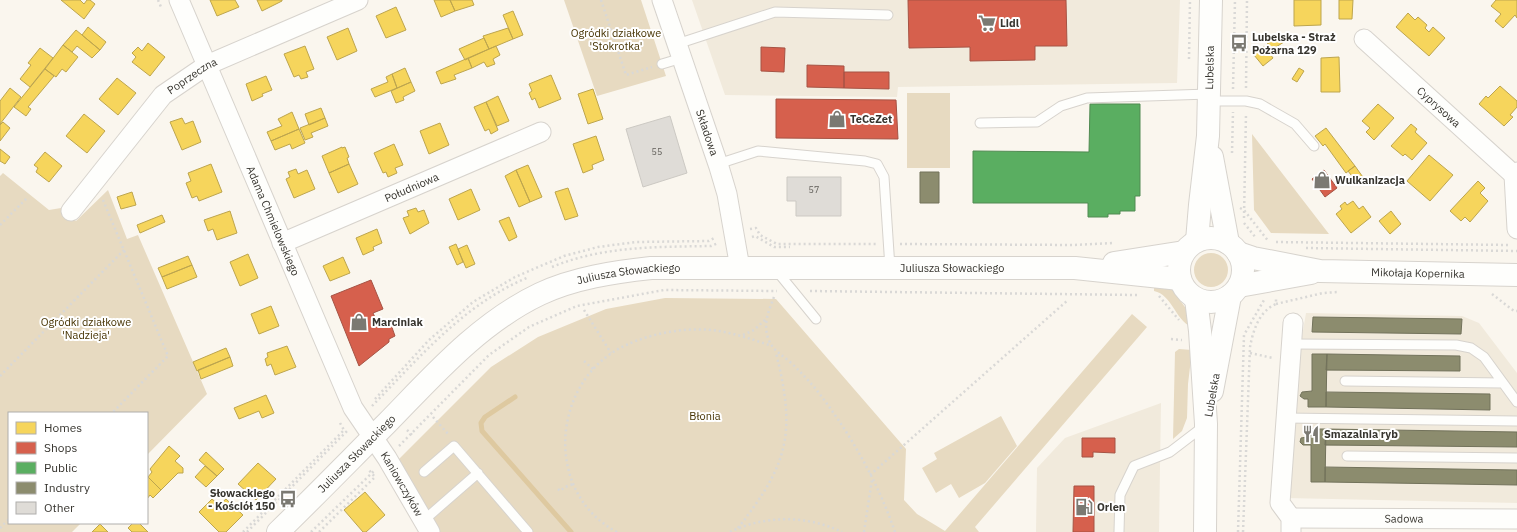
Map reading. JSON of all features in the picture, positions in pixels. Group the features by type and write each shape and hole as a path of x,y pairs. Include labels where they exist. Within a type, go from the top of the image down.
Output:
{"street":[{"name":"Adama Chmielowskiego","path":"178,0 353,408 373,438"},
{"name":"Poprzeczna","path":"71,211 163,95 207,65 358,0"},
{"name":"Składowa","path":"662,0 718,164 726,194 740,268"},
{"name":"Lubelska","path":"1191,247 1200,205 1208,136 1211,0"},
{"name":"Cyprysowa","path":"1364,39 1516,173"},
{"name":"Południowa","path":"282,243 541,132"},
{"name":"Lubelska","path":"1208,136 1233,248"},
{"path":"1515,237 1516,173"},
{"path":"1207,238 1218,239 1233,248 1243,270 1234,291 1213,302 1196,298 1189,294 1180,279 1180,265 1191,247 1207,238"},
{"name":"Juliusza Słowackiego","path":"278,532 485,328 512,309 540,294 594,277 622,271 651,268 1075,268 1191,247"},
{"name":"Mikołaja Kopernika","path":"1233,248 1253,258 1320,272 1517,275"},
{"name":"Juliusza Słowackiego","path":"1075,268 1149,285 1180,279"},
{"name":"Mikołaja Kopernika","path":"1234,291 1320,272"},
{"name":"Lubelska","path":"1206,424 1222,333 1234,291"},
{"name":"Lubelska","path":"1196,298 1200,331 1206,424 1205,532"},
{"path":"1291,525 1280,503 1293,323"},
{"name":"Kaniowczyków","path":"373,438 387,458 426,526"},
{"name":"Sadowa","path":"1291,525 1517,519"}],"lane":[{"path":"662,64 679,51 775,12 888,15"},
{"path":"980,123 1037,122 1062,106 1087,98 1209,98 1246,101 1260,104 1295,124 1314,146"},
{"path":"718,164 758,151 865,161 877,164 884,178 890,268"},
{"path":"784,267 794,291 816,319"},
{"path":"1292,344 1456,345 1471,348 1484,357 1517,402"},
{"path":"1346,381 1503,383"},
{"path":"1285,418 1517,421"},
{"path":"1119,532 1120,495 1134,466 1170,452 1206,424"},
{"path":"424,472 454,446 528,532"},
{"path":"1347,456 1517,458"},
{"path":"426,526 478,473"}],"path":[{"path":"600,0 626,75 662,64"},
{"path":"1189,63 1190,0"},
{"path":"101,196 168,356 113,412"},
{"path":"0,224 27,198"},
{"path":"545,270 566,261 599,253 638,247 711,246 721,241 755,236 774,247 795,247 784,267"},
{"path":"1269,242 1515,237"},
{"path":"1304,248 1517,251"},
{"path":"0,376 124,250"},
{"path":"247,532 434,343 478,305 518,281 532,276"},
{"path":"1149,285 1187,330 1200,331"},
{"path":"311,532 489,355 529,327 576,306 664,290 1141,295"},
{"path":"1276,304 1323,293 1341,292"},
{"path":"1491,293 1514,311 1517,311"},
{"path":"774,297 766,319 766,328 772,346 776,352 799,371 815,388 851,440 872,478 895,532"},
{"path":"870,475 1068,300"},
{"path":"584,310 611,353"},
{"path":"743,336 754,330 766,319"},
{"path":"617,532 596,517 583,502 573,484 567,466 564,443 566,422 571,403 593,369 611,353 640,339 676,332 718,330 743,336 772,346"},
{"path":"1222,333 1244,334"},
{"path":"738,528 760,500 770,483 784,448 787,428 787,408 785,387 776,352"},
{"path":"1250,353 1290,362"},
{"path":"584,361 593,369"},
{"path":"433,417 452,439 454,446"},
{"path":"319,532 375,477"},
{"path":"864,532 872,478"},
{"path":"558,489 560,491 573,484"},
{"path":"730,532 756,523 790,519 822,524 842,532"},
{"path":"0,528 8,520"}],"shaded area":[{"path":"692,0 1180,0 1177,83 898,87 897,97 725,95"},
{"path":"1306,313 1462,316 1479,323 1517,373 1517,503 1286,498 1299,355"},
{"path":"1161,403 1159,532 1036,532 1037,468 1065,438"}],"green space":[{"name":"Ogródki działkowe 'Stokrotka'","path":"564,0 641,0 666,76 597,96"},
{"path":"907,93 950,93 950,168 907,168"},
{"path":"1252,134 1329,234 1271,233 1254,210"},
{"name":"Ogródki działkowe 'Nadzieja'","path":"3,173 49,210 61,208 76,221 108,190 127,239 138,235 207,394 148,454 148,412 8,412 8,524 80,524 72,532 0,532 0,176"},
{"path":"1214,253 1223,258 1227,263 1227,277 1223,282 1218,286 1208,287 1204,286 1195,277 1194,267 1195,263 1204,254"},
{"path":"1154,283 1168,286 1172,289 1187,310 1191,327 1181,319 1165,297 1154,291"},
{"name":"Błonia","path":"665,298 776,299 906,449 904,500 917,514 945,531 1132,314 1147,327 975,527 979,532 439,532 397,461 491,367 538,337 606,309"},
{"path":"1179,349 1192,350 1188,384 1187,418 1182,431 1173,439 1175,352"},
{"path":"1001,416 1017,446 985,483 959,498 951,484 936,493 922,468 937,459 934,453"}],"building: Homes":[{"path":"61,0 80,0 84,4 87,0 90,0 95,4 84,19"},
{"path":"210,0 235,0 239,7 217,16"},
{"path":"257,0 282,0 282,1 262,11"},
{"path":"434,0 450,0 455,11 441,17"},
{"path":"450,0 472,0 474,5 455,11"},
{"path":"1294,0 1321,0 1321,25 1294,26"},
{"path":"1339,0 1353,0 1352,19 1339,19"},
{"path":"1496,0 1517,0 1517,18 1515,15 1503,28 1495,21 1501,14 1491,6"},
{"path":"396,7 406,30 386,38 376,16"},
{"path":"513,11 523,35 513,39 503,15"},
{"path":"1408,13 1415,20 1418,17 1427,25 1425,28 1429,32 1433,27 1445,38 1429,56 1396,27"},
{"path":"88,27 106,42 100,50 82,35"},
{"path":"348,28 357,51 337,60 327,37"},
{"path":"508,28 513,39 489,49 483,36"},
{"path":"76,30 100,50 92,58 77,46 72,52 63,45"},
{"path":"1280,36 1284,42 1271,50 1267,44"},
{"path":"484,38 489,49 465,60 459,49"},
{"path":"148,43 165,57 150,76 132,62 136,57 132,53 138,47 142,51"},
{"path":"63,45 78,57 66,72 62,69 56,77 45,69"},
{"path":"305,46 314,69 306,72 308,77 301,79 299,75 294,77 284,54"},
{"path":"496,46 500,55 493,59 495,64 487,67 484,62 472,68 468,58"},
{"path":"1264,46 1273,58 1263,66 1254,55"},
{"path":"40,48 53,58 30,87 20,79 31,65 28,63"},
{"path":"1339,57 1340,92 1321,92 1321,58"},
{"path":"468,58 472,68 454,75 456,79 441,84 436,72"},
{"path":"405,68 411,82 397,88 392,74"},
{"path":"1299,68 1304,71 1297,82 1292,79"},
{"path":"45,69 54,76 28,107 31,109 26,116 14,107"},
{"path":"392,74 397,88 375,97 371,89 388,82 386,77"},
{"path":"551,75 561,99 539,108 535,98 532,100 529,93 532,91 529,84"},
{"path":"266,76 272,90 262,94 263,96 252,101 246,84"},
{"path":"117,78 136,93 118,115 99,99"},
{"path":"411,82 415,91 403,97 404,100 396,103 391,91"},
{"path":"1500,86 1517,101 1517,107 1510,115 1513,117 1504,126 1479,104 1486,96 1488,98"},
{"path":"10,88 21,97 0,124 0,101"},
{"path":"593,89 603,119 588,124 578,94"},
{"path":"498,96 509,121 497,126 486,102"},
{"path":"486,102 498,130 491,134 489,129 485,131 474,107"},
{"path":"1378,104 1394,118 1374,140 1366,132 1370,128 1362,121"},
{"path":"321,108 325,118 309,125 305,114"},
{"path":"292,112 299,129 271,141 267,132 282,126 278,119"},
{"path":"84,114 105,131 87,153 66,136"},
{"path":"182,118 185,124 193,121 201,142 182,150 170,122"},
{"path":"325,118 328,126 311,133 313,137 305,140 300,128"},
{"path":"3,122 10,128 0,141 0,125"},
{"path":"440,123 449,145 429,154 420,131"},
{"path":"1411,124 1417,129 1415,132 1427,143 1412,160 1405,154 1403,156 1391,146"},
{"path":"1326,128 1355,166 1346,173 1325,144 1323,146 1315,136"},
{"path":"299,129 305,143 292,149 290,144 275,150 271,141"},
{"path":"596,136 604,160 592,165 593,169 583,173 573,144"},
{"path":"394,144 403,165 395,168 397,173 388,177 386,172 383,173 374,153"},
{"path":"345,147 349,157 347,158 349,164 329,173 322,156"},
{"path":"0,149 10,157 5,164 0,161"},
{"path":"45,152 62,166 49,182 36,172 38,168 34,165"},
{"path":"1429,155 1453,175 1430,201 1407,181"},
{"path":"211,164 222,192 199,201 197,196 192,198 186,183 191,181 188,173"},
{"path":"349,164 358,184 338,193 329,173"},
{"path":"528,165 542,197 530,202 516,170"},
{"path":"1355,166 1365,180 1358,184 1348,171"},
{"path":"296,169 298,174 307,170 315,189 294,198 286,179 290,177 288,172"},
{"path":"516,170 530,202 519,207 505,176"},
{"path":"1478,181 1485,188 1480,193 1488,201 1470,222 1465,217 1461,221 1450,211"},
{"path":"568,188 578,216 565,220 555,192"},
{"path":"471,189 480,210 458,220 449,199"},
{"path":"132,192 136,205 121,209 117,197"},
{"path":"1353,201 1359,209 1363,206 1371,217 1351,233 1336,214 1342,209 1340,206 1345,202 1347,205"},
{"path":"416,208 418,212 424,210 429,223 410,234 403,218 409,216 407,211"},
{"path":"230,211 237,233 217,240 213,229 208,231 204,220"},
{"path":"1391,211 1401,224 1390,234 1379,221"},
{"path":"162,215 165,222 140,233 137,225"},
{"path":"509,217 517,237 509,241 499,221"},
{"path":"377,229 382,243 373,247 374,250 363,255 356,238"},
{"path":"456,244 463,262 457,265 449,247"},
{"path":"467,245 475,264 466,268 458,249"},
{"path":"248,254 258,278 240,286 230,262"},
{"path":"188,256 192,265 162,277 158,268"},
{"path":"343,257 350,273 330,281 323,266"},
{"path":"192,265 197,277 167,289 162,277"},
{"path":"271,306 279,326 259,334 251,314"},
{"path":"287,346 296,367 275,375 271,364 267,366 265,359 268,357 267,353"},
{"path":"226,348 230,357 197,371 193,362"},
{"path":"230,357 233,366 201,379 198,370"},
{"path":"266,395 274,413 262,418 259,411 239,419 234,408"},
{"path":"169,446 180,456 175,461 183,468 183,473 178,473 161,490 148,477 152,472 150,469"},
{"path":"206,452 224,469 217,476 199,460"},
{"path":"258,463 276,479 256,500 238,484"},
{"path":"205,466 217,476 206,487 195,477"},
{"path":"148,477 161,490 153,498 150,495 148,498"},
{"path":"365,492 385,515 366,532 363,532 344,510"},
{"path":"212,499 219,505 226,499 243,515 226,532 219,532 199,512"},
{"path":"100,524 108,532 92,532"},
{"path":"132,524 140,524 148,532 132,532 128,528"}],"building: Shops":[{"name":"Lidl","path":"908,0 1066,0 1067,46 1035,46 1035,60 970,61 970,47 909,48"},
{"path":"761,47 785,48 784,72 761,71"},
{"path":"807,65 844,66 844,88 807,87"},
{"path":"844,72 889,72 889,89 844,88"},
{"name":"TeCeZet","path":"776,99 896,100 898,139 776,138"},
{"path":"1324,170 1337,188 1325,197 1312,179"},
{"name":"Marciniak","path":"371,280 383,309 373,313 378,324 389,319 395,336 389,339 389,342 359,366 331,296"},
{"path":"1082,438 1115,438 1115,453 1093,452 1093,457 1082,457"},
{"name":"Orlen","path":"1074,486 1094,486 1094,532 1073,532"}],"building: Public":[{"path":"1090,104 1140,104 1140,196 1135,196 1135,211 1120,211 1120,214 1108,214 1108,217 1088,217 1088,203 973,203 973,151 1089,152"}],"building: Industry":[{"path":"920,172 939,172 939,203 920,203"},
{"path":"1313,317 1462,319 1461,334 1312,332"},
{"path":"1312,354 1327,354 1326,407 1308,407 1308,399 1304,399 1300,396 1302,392 1312,391"},
{"path":"1327,354 1460,356 1460,371 1326,370"},
{"path":"1326,392 1490,394 1490,410 1326,407"},
{"path":"1308,429 1326,429 1325,482 1311,482 1311,445 1303,445 1300,442 1301,438 1307,437"},
{"path":"1326,429 1517,432 1517,447 1325,445"},
{"path":"1325,467 1517,470 1517,485 1325,482"}],"building: Other":[{"path":"670,116 687,173 643,187 626,129"},
{"path":"787,177 841,177 841,216 796,216 796,201 787,201"}],"waterway":[{"path":"515,397 485,417 481,423 482,431 571,532"}],"place":[{"name":"Lidl","path":"987,23"},
{"name":"Lubelska - Straż Pożarna 129","path":"1239,43"},
{"name":"TeCeZet","path":"837,119"},
{"name":"Wulkanizacja","path":"1322,180"},
{"name":"Marciniak","path":"359,322"},
{"name":"Smazalnia ryb","path":"1311,434"},
{"name":"Słowackiego - Kościół 150","path":"288,499"},
{"name":"Orlen","path":"1084,507"}]}
